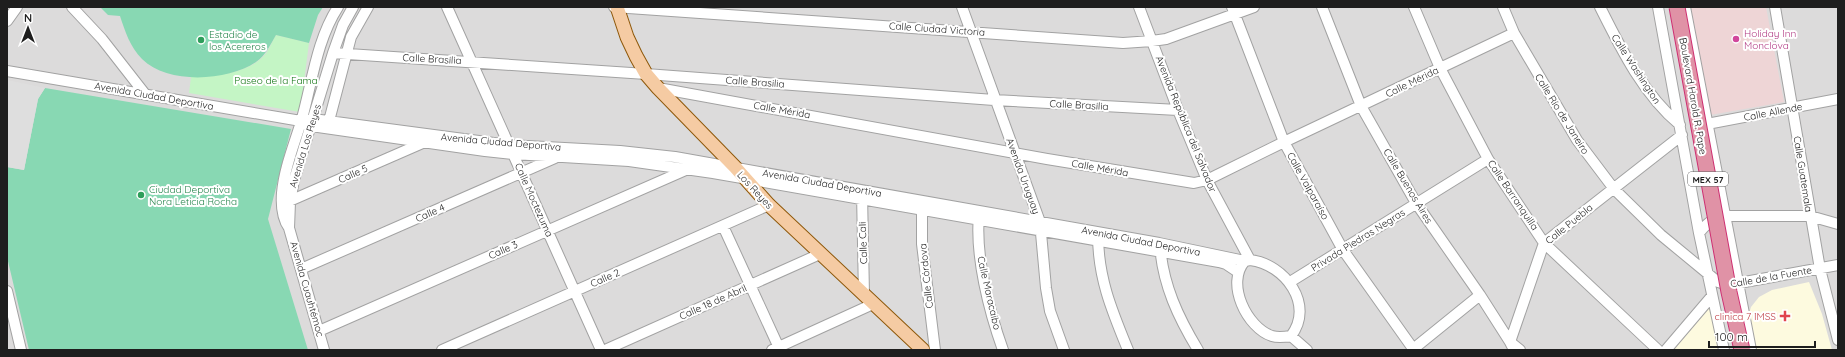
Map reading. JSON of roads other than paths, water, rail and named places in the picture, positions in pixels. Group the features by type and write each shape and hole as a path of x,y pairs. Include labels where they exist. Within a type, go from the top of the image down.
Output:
{"highway":[{"name":"Boulevard Harold R. Pape","path":"1668,7 1722,304 1733,350"},
{"name":"Boulevard Harold R. Pape","path":"1677,7 1729,292 1742,350"}],"main road":[{"name":"Los Reyes","path":"616,7 627,37 646,74 658,88 735,167 768,205 923,350"}],"street":[{"path":"7,21 17,7"},
{"path":"72,7 97,34 145,94"},
{"name":"Avenida Los Reyes","path":"289,228 286,203 282,191 286,172 319,50 329,24 338,7"},
{"name":"Avenida Los Reyes","path":"286,203 333,53 343,25 354,7"},
{"path":"329,121 346,54 355,28 368,7"},
{"name":"Calle Moctezuma","path":"447,7 601,350"},
{"name":"Calle Ciudad Victoria","path":"616,7 1123,43 1152,42 1183,33 1233,11 1254,7"},
{"name":"Avenida Uruguay","path":"962,7 994,100 1041,226 1046,288 1050,310 1064,350"},
{"name":"Avenida República del Salvador","path":"1139,7 1178,110 1207,180 1248,261"},
{"name":"Calle Buenos Aires","path":"1322,7 1361,106 1416,203 1480,295 1512,346 1520,350"},
{"name":"Calle Barranquilla","path":"1414,7 1440,68 1488,159 1544,242 1658,350"},
{"name":"Calle Río de Janeiro","path":"1503,7 1514,33 1576,140 1614,189 1661,235 1708,274"},
{"name":"Calle Washington","path":"1600,7 1613,34 1651,96 1681,130"},
{"path":"1658,7 1699,233 1724,350"},
{"path":"1686,7 1751,350"},
{"name":"Calle Guatemala","path":"1775,7 1820,269 1838,340"},
{"name":"Calle Valparaíso","path":"1233,11 1284,142 1343,250 1413,350"},
{"name":"Calle Mérida","path":"658,88 1046,159 1186,183 1201,183 1514,33"},
{"name":"Calle Brasilia","path":"333,53 646,74 994,100 1178,110"},
{"name":"Avenida Ciudad Deportiva","path":"7,71 425,142 511,150 620,151 675,157 735,167 862,195 922,206 1248,261"},
{"name":"Calle Allende","path":"1707,124 1838,99"},
{"name":"Avenida Ciudad Deportiva","path":"312,122 329,121 511,150 558,156 629,161 862,195"},
{"name":"Calle Puebla","path":"1512,346 1544,242 1614,189 1681,130"},
{"name":"Calle 5","path":"286,203 425,142"},
{"path":"1685,153 1695,158 1702,158 1707,154 1712,143"},
{"name":"Calle 4","path":"301,269 558,156"},
{"name":"Privada Piedras Negras","path":"1290,282 1488,159"},
{"name":"Calle 3","path":"319,331 688,169"},
{"name":"Calle Cali","path":"862,195 869,299"},
{"name":"Calle 2","path":"442,350 724,226 768,205"},
{"name":"Calle Córdova","path":"922,206 922,244 935,350"},
{"name":"Calle Maracaibo","path":"979,216 981,263 1003,350"},
{"path":"1699,233 1707,223 1715,218 1726,216 1810,216 1838,224"},
{"path":"724,226 777,349 869,299"},
{"name":"Avenida Cuauhtémoc","path":"289,228 324,350"},
{"path":"1098,236 1101,273 1107,296 1128,350"},
{"path":"1160,247 1163,273 1170,296 1181,322 1198,350"},
{"name":"Avenida Ciudad Deportiva","path":"1160,247 1226,264 1238,272"},
{"name":"Calle 18 de Abril","path":"606,350 820,254"},
{"path":"1291,336 1296,329 1299,312 1295,291 1290,282 1277,270 1248,261 1238,272 1238,290 1246,313 1263,332 1273,336 1291,336 1306,350"},
{"name":"Calle de la Fuente","path":"1708,274 1722,284 1738,284 1838,265"},
{"path":"7,291 9,313 21,350"},
{"path":"1413,350 1480,295"},
{"path":"1666,350 1712,296"}],"place":[{"name":"Holiday Inn Monclova","path":"1736,39"},
{"name":"Estadio de los Acereros","path":"201,40"},
{"name":"Ciudad Deportiva Nora Leticia Rocha","path":"141,195"},
{"name":"clinica 7 IMSS","path":"1785,316"}],"park label":[{"name":"Paseo de la Fama","path":"276,80"}]}
